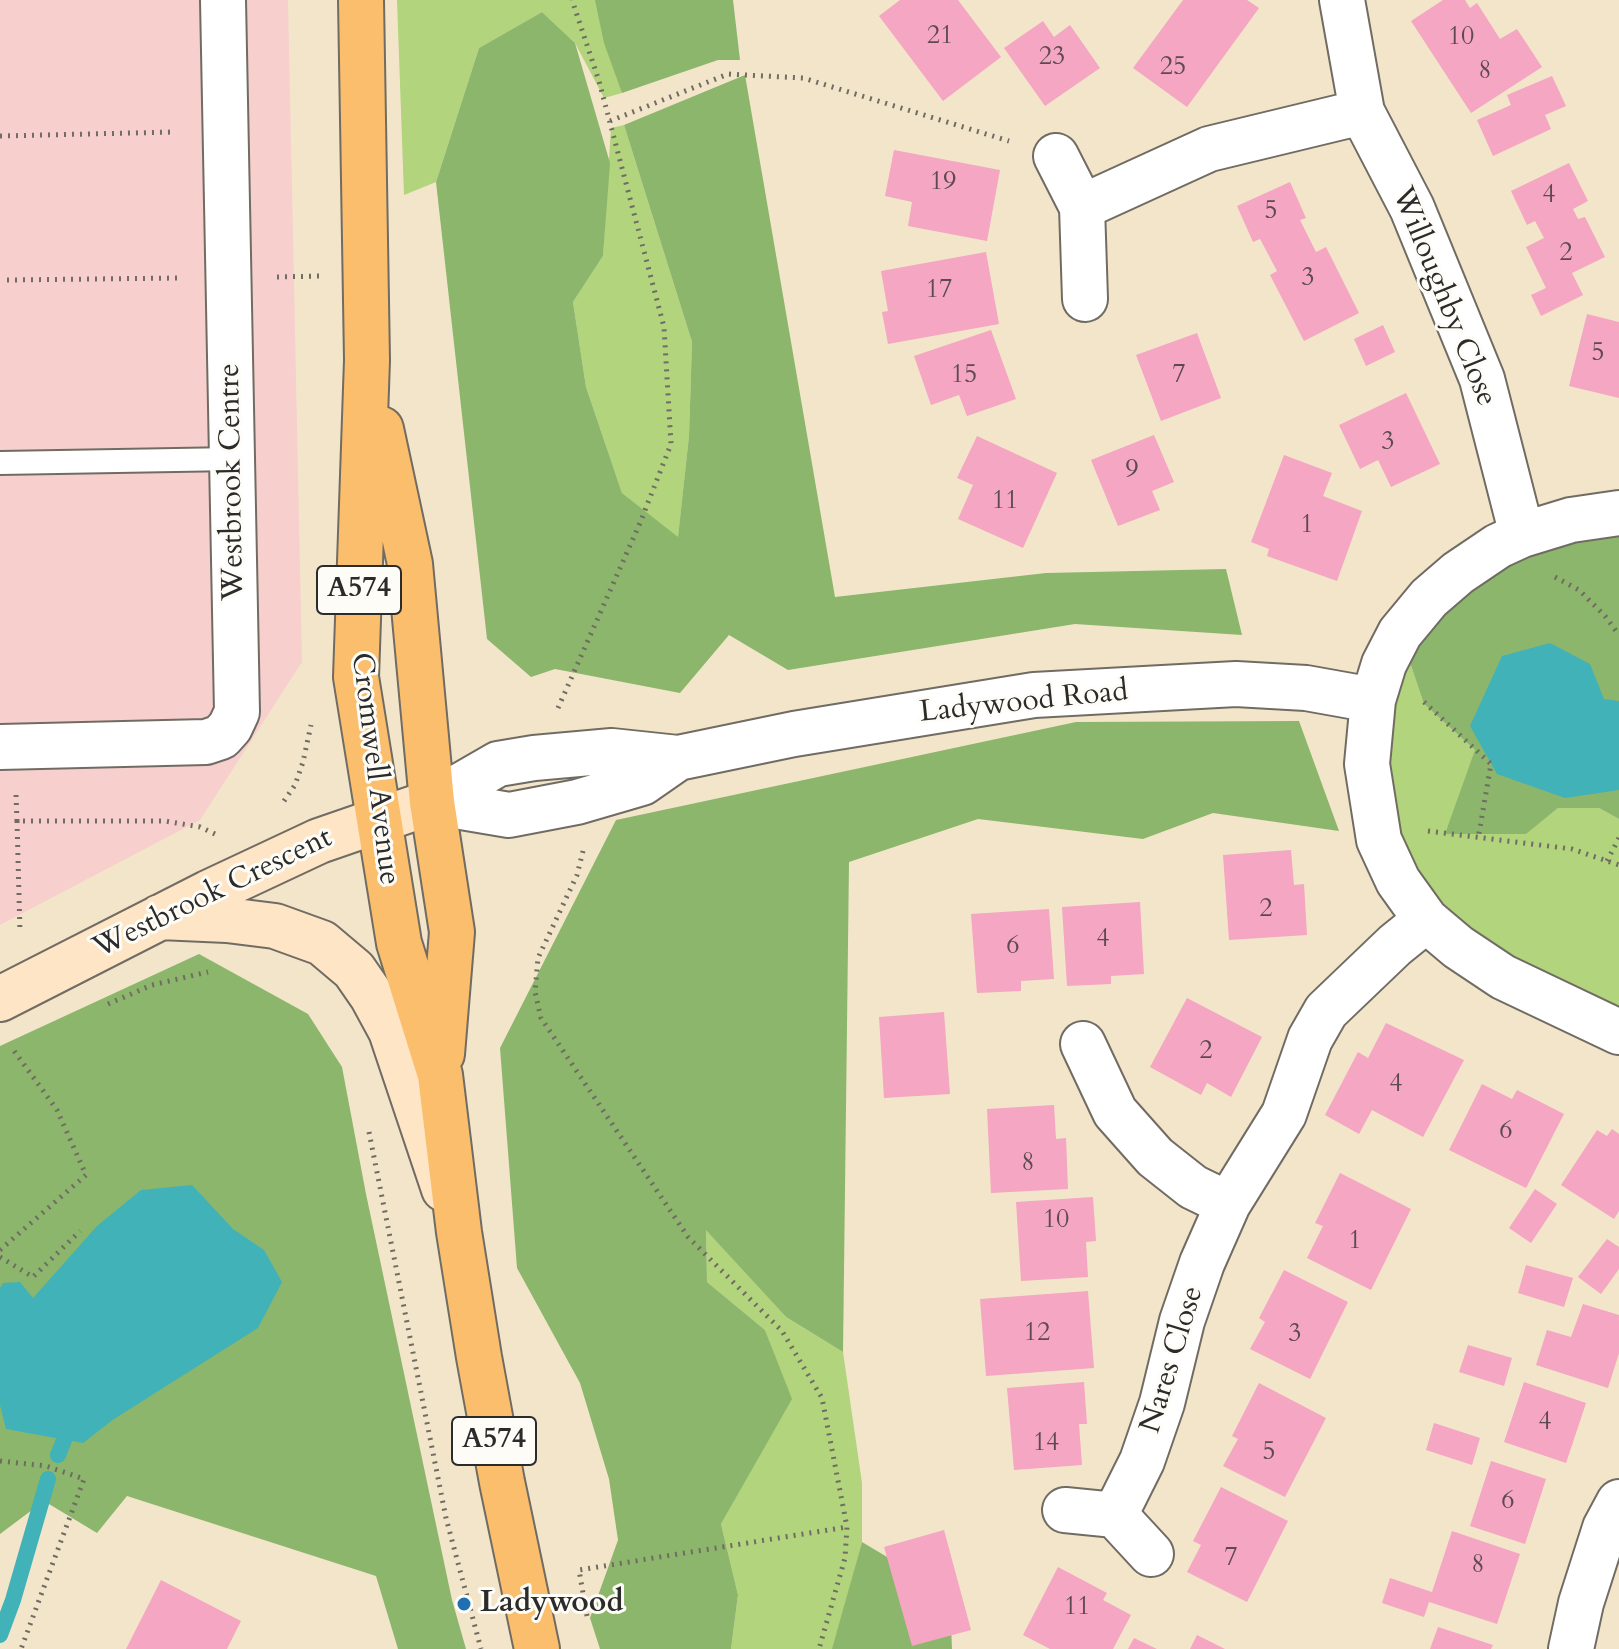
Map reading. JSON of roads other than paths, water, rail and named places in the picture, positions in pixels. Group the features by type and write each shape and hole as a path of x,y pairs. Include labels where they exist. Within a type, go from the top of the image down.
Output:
{"main road":[{"name":"Cromwell Avenue","path":"361,0 367,360 356,677 399,943 440,1075 459,1232 499,1467 537,1649"},
{"name":"Cromwell Avenue","path":"367,360 410,564 432,802 452,932 440,1075"}],"street":[{"name":"Westbrook Centre","path":"7,746 206,742 221,737 237,712 223,0"},
{"name":"Willoughby Close","path":"1342,0 1362,112 1412,208 1482,379 1510,540"},
{"path":"1082,207 1209,149 1362,112"},
{"path":"1056,156 1082,207 1085,299"},
{"path":"1619,513 1571,520 1510,540 1458,573 1429,598 1400,633 1384,664 1373,700 1367,764 1379,840 1398,881 1426,920 1458,947 1503,977 1619,1032"},
{"name":"Ladywood Road","path":"432,802 498,764 612,751 678,758 794,734 1034,695 1236,684 1306,688 1373,700"},
{"name":"Westbrook Crescent","path":"0,999 160,917 319,841 432,802"},
{"path":"160,917 275,926 322,943 354,970 391,1031 459,1232"},
{"name":"Nares Close","path":"1115,1515 1142,1461 1202,1263 1228,1204 1284,1114 1310,1039 1326,1011 1426,920"},
{"path":"1083,1044 1115,1112 1155,1157 1193,1187 1228,1204"},
{"path":"1571,1649 1595,1558 1605,1528 1619,1502"},
{"path":"1065,1510 1115,1515 1151,1554"}],"lane":[{"path":"0,463 234,459"}],"water":[{"path":"1550,643 1590,664 1604,699 1619,701 1619,790 1565,798 1497,774 1470,726 1502,656"},
{"path":"192,1185 233,1229 264,1250 282,1282 258,1328 114,1419 83,1443 6,1429 0,1405 0,1288 3,1283 20,1282 33,1298 97,1226 141,1190"}],"waterway":[{"path":"58,1455 64,1440"},
{"path":"0,1635 48,1479"}],"place":[{"name":"Ladywood","path":"464,1604"}]}
